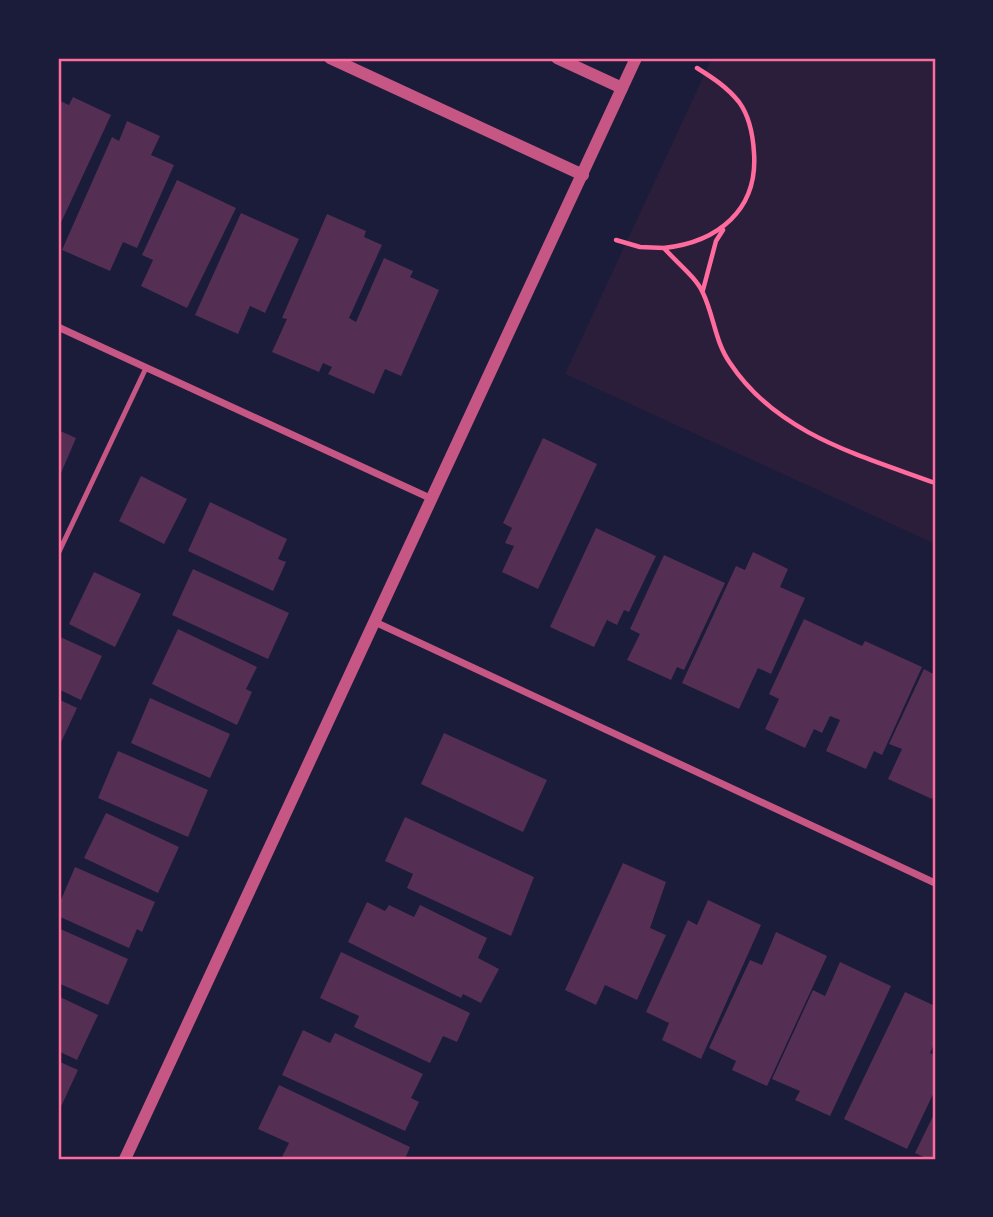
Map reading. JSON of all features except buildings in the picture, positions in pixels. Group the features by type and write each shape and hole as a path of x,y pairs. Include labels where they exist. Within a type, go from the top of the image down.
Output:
{"street":[{"path":"330,58 583,175"},
{"path":"558,58 622,88"},
{"path":"124,1159 636,58"},
{"path":"58,327 432,499"},
{"path":"375,622 935,883"}],"lane":[{"path":"58,554 146,368"}],"path":[{"path":"696,68 722,83 740,103 750,122 756,175 745,200 716,241 702,291"},
{"path":"617,240 640,247 664,248 697,241 725,226"},
{"path":"664,248 702,291 716,336 729,362 775,414 845,450 935,483"}],"shaded area":[{"path":"712,58 935,58 935,544 565,374"}]}
